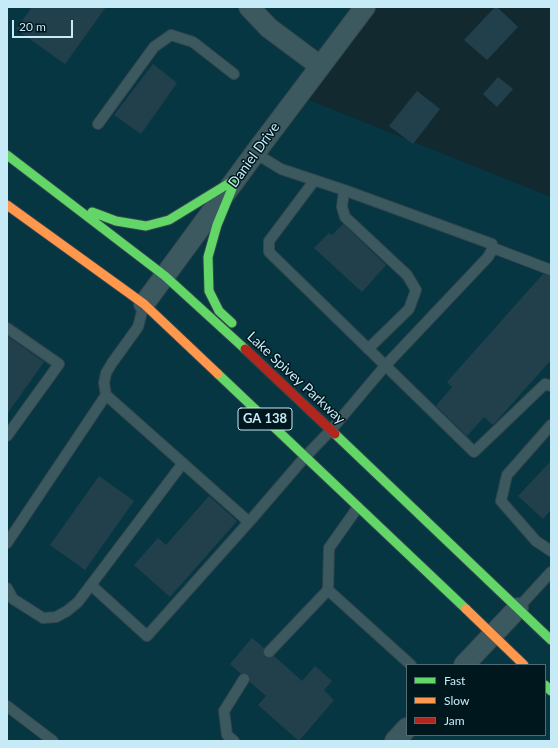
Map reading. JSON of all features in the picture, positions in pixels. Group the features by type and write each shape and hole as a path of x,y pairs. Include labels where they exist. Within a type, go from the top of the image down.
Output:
{"highway":[{"name":"Lake Spivey Parkway","path":"7,155 164,276 296,396 551,640"},
{"path":"72,205 116,221 146,226 168,220 236,179"},
{"path":"236,179 217,225 208,257 208,264 209,291 219,311 241,332"},
{"name":"GA 138","path":"7,204 144,304 523,664"},
{"path":"252,343 263,354 296,396"}],"street":[{"path":"249,7 269,28 320,66"},
{"name":"Daniel Drive","path":"144,304 365,7"},
{"path":"465,664 518,608"},
{"path":"396,741 406,729"}],"lane":[{"path":"98,124 154,47 171,35 193,42 234,74"},
{"path":"255,153 281,169 344,190 492,244 493,248 551,270"},
{"path":"314,180 269,241 269,252 474,452 546,384 551,386"},
{"path":"344,190 342,206 345,217 407,275 416,290 409,309 368,350"},
{"path":"91,585 147,636 305,457 331,430 385,366 488,257 493,248"},
{"path":"144,304 138,327 106,373 104,383 106,395 249,522"},
{"path":"7,328 59,364 7,436"},
{"path":"7,543 106,395"},
{"path":"551,425 507,475 501,501 536,541 551,551"},
{"path":"7,588 13,599 43,618 56,617 67,611 78,602 183,463"},
{"path":"269,652 328,590 329,548 358,507"},
{"path":"518,608 551,572"},
{"path":"328,590 410,664"},
{"path":"230,738 224,710 244,678"},
{"path":"7,706 53,741"}],"shaded area":[{"path":"7,7 374,7 299,96 551,197 551,741 7,741"}],"building":[{"path":"32,7 106,7 65,64 16,29"},
{"path":"495,7 497,7 518,27 487,60 464,40"},
{"path":"153,64 177,83 141,134 114,115"},
{"path":"498,77 513,89 497,107 483,94"},
{"path":"417,91 440,109 413,144 389,126"},
{"path":"343,224 386,265 362,292 314,248 329,233 332,235"},
{"path":"543,274 551,276 551,360 493,425 484,417 467,436 436,406 452,387 447,382"},
{"path":"7,336 44,362 7,414"},
{"path":"551,461 551,510 543,519 518,496"},
{"path":"99,476 134,501 85,570 50,545"},
{"path":"209,496 237,521 170,597 134,565 158,538 166,545"},
{"path":"252,638 264,648 263,653 265,657 270,658 274,656 302,681 315,666 332,681 324,690 334,700 299,741 258,705 266,696 250,682 250,676 245,673 241,674 230,664"}],"traffic: fast":[{"path":"7,155 165,276 245,349"},
{"path":"92,212 116,221 146,226 169,220 236,179"},
{"path":"232,323 219,311 209,291 208,257 217,225 236,179"},
{"path":"218,374 466,609"},
{"path":"335,434 551,640"},
{"path":"546,686 551,691"}],"traffic: slow":[{"path":"7,205 144,304 218,374"},
{"path":"466,609 523,664"}],"traffic: jam":[{"path":"245,349 335,434"}]}
